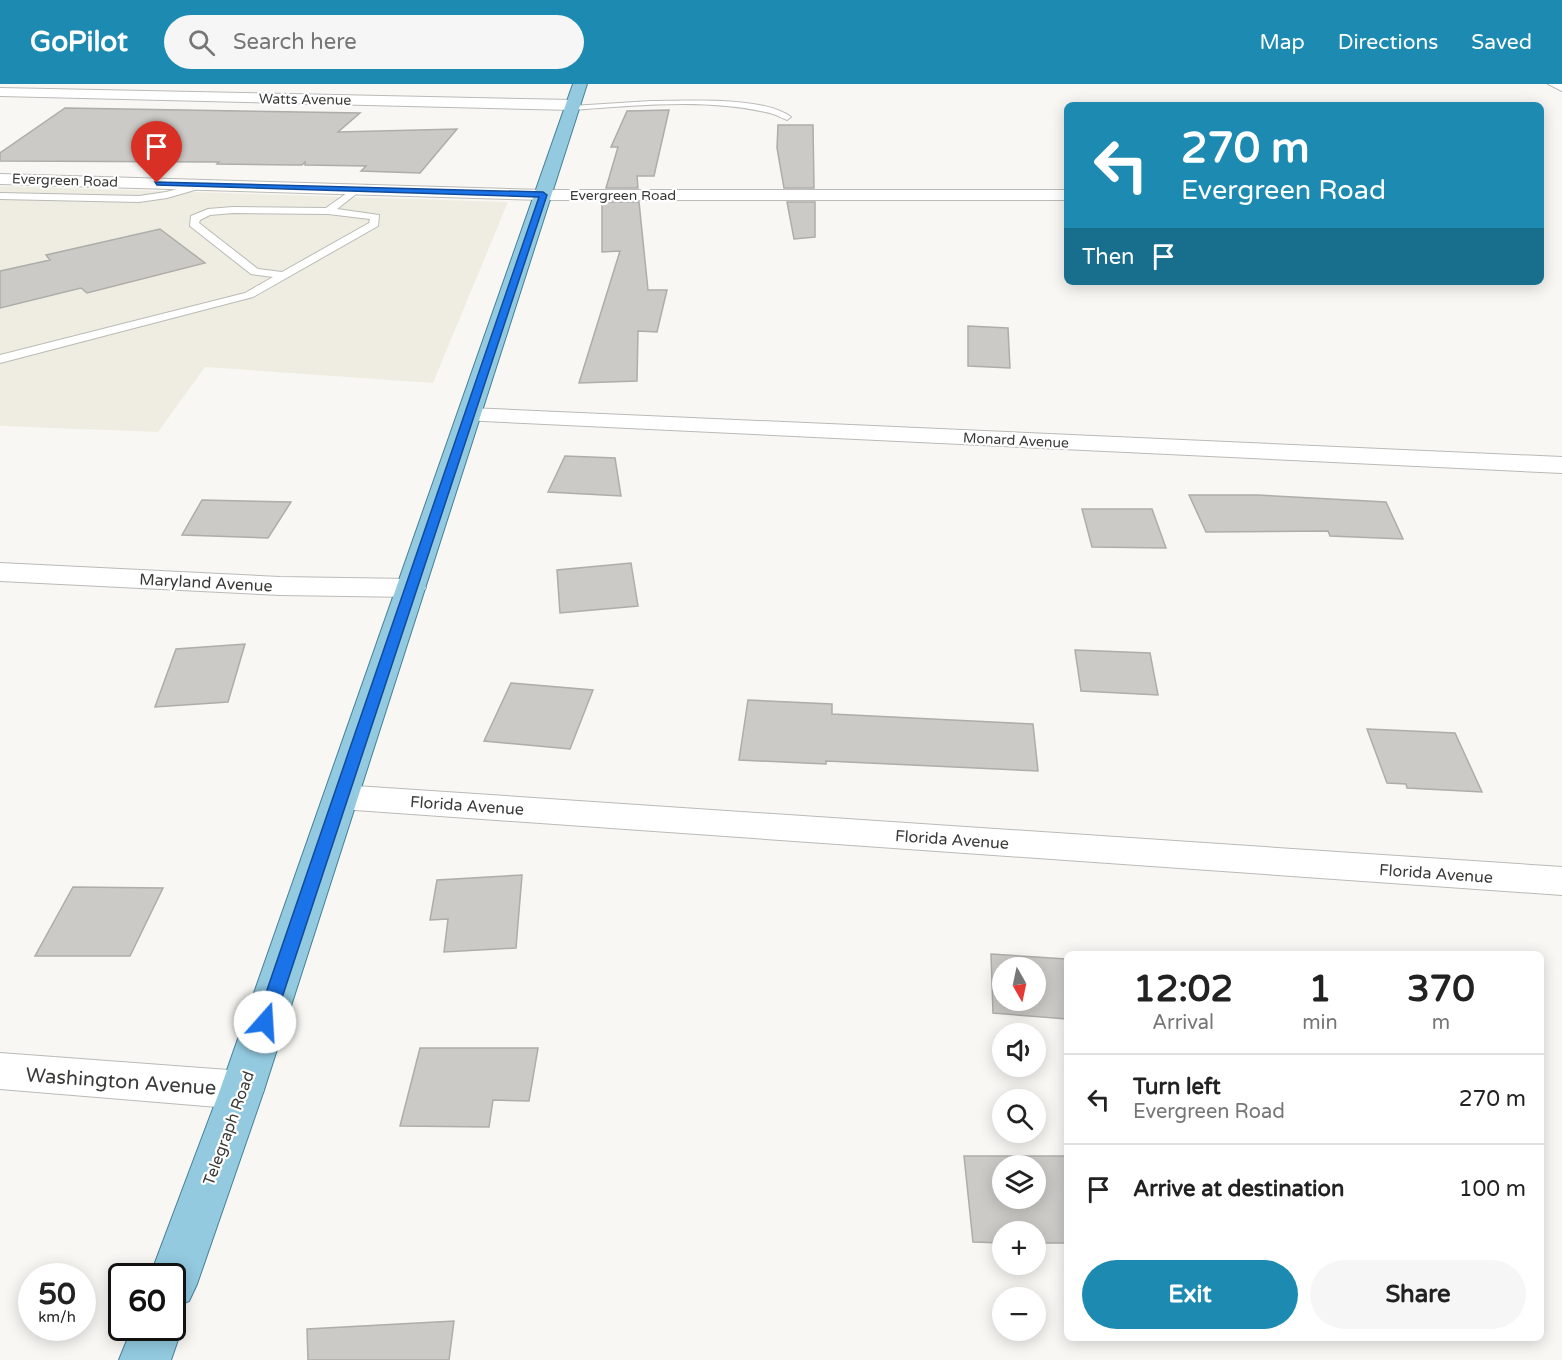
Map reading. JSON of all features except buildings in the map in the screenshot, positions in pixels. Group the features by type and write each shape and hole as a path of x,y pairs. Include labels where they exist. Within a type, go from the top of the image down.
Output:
{"main road":[{"name":"Telegraph Road","path":"180,1263 242,1090 575,99"},
{"path":"145,1360 152,1341"}],"street":[{"path":"1555,84 1562,87"},
{"name":"Watts Avenue","path":"0,92 575,99"},
{"name":"Evergreen Road","path":"0,178 543,195 1064,195"},
{"name":"Monard Avenue","path":"470,415 1562,465"},
{"name":"Maryland Avenue","path":"0,572 280,586 411,588"},
{"name":"Florida Avenue","path":"341,797 1562,882"},
{"name":"Washington Avenue","path":"0,1071 242,1090"}],"lane":[{"path":"575,99 746,106 766,108 787,117"},
{"path":"0,196 139,199 167,195 202,184"},
{"path":"328,211 357,189"},
{"path":"0,358 249,295 374,224 375,217 328,211 225,211 208,212 195,218 194,224 255,272 284,275"}],"shaded area":[{"path":"0,186 508,202 433,383 205,367 158,432 0,426"}],"route":[{"path":"157,183 543,195 265,1022"}]}
